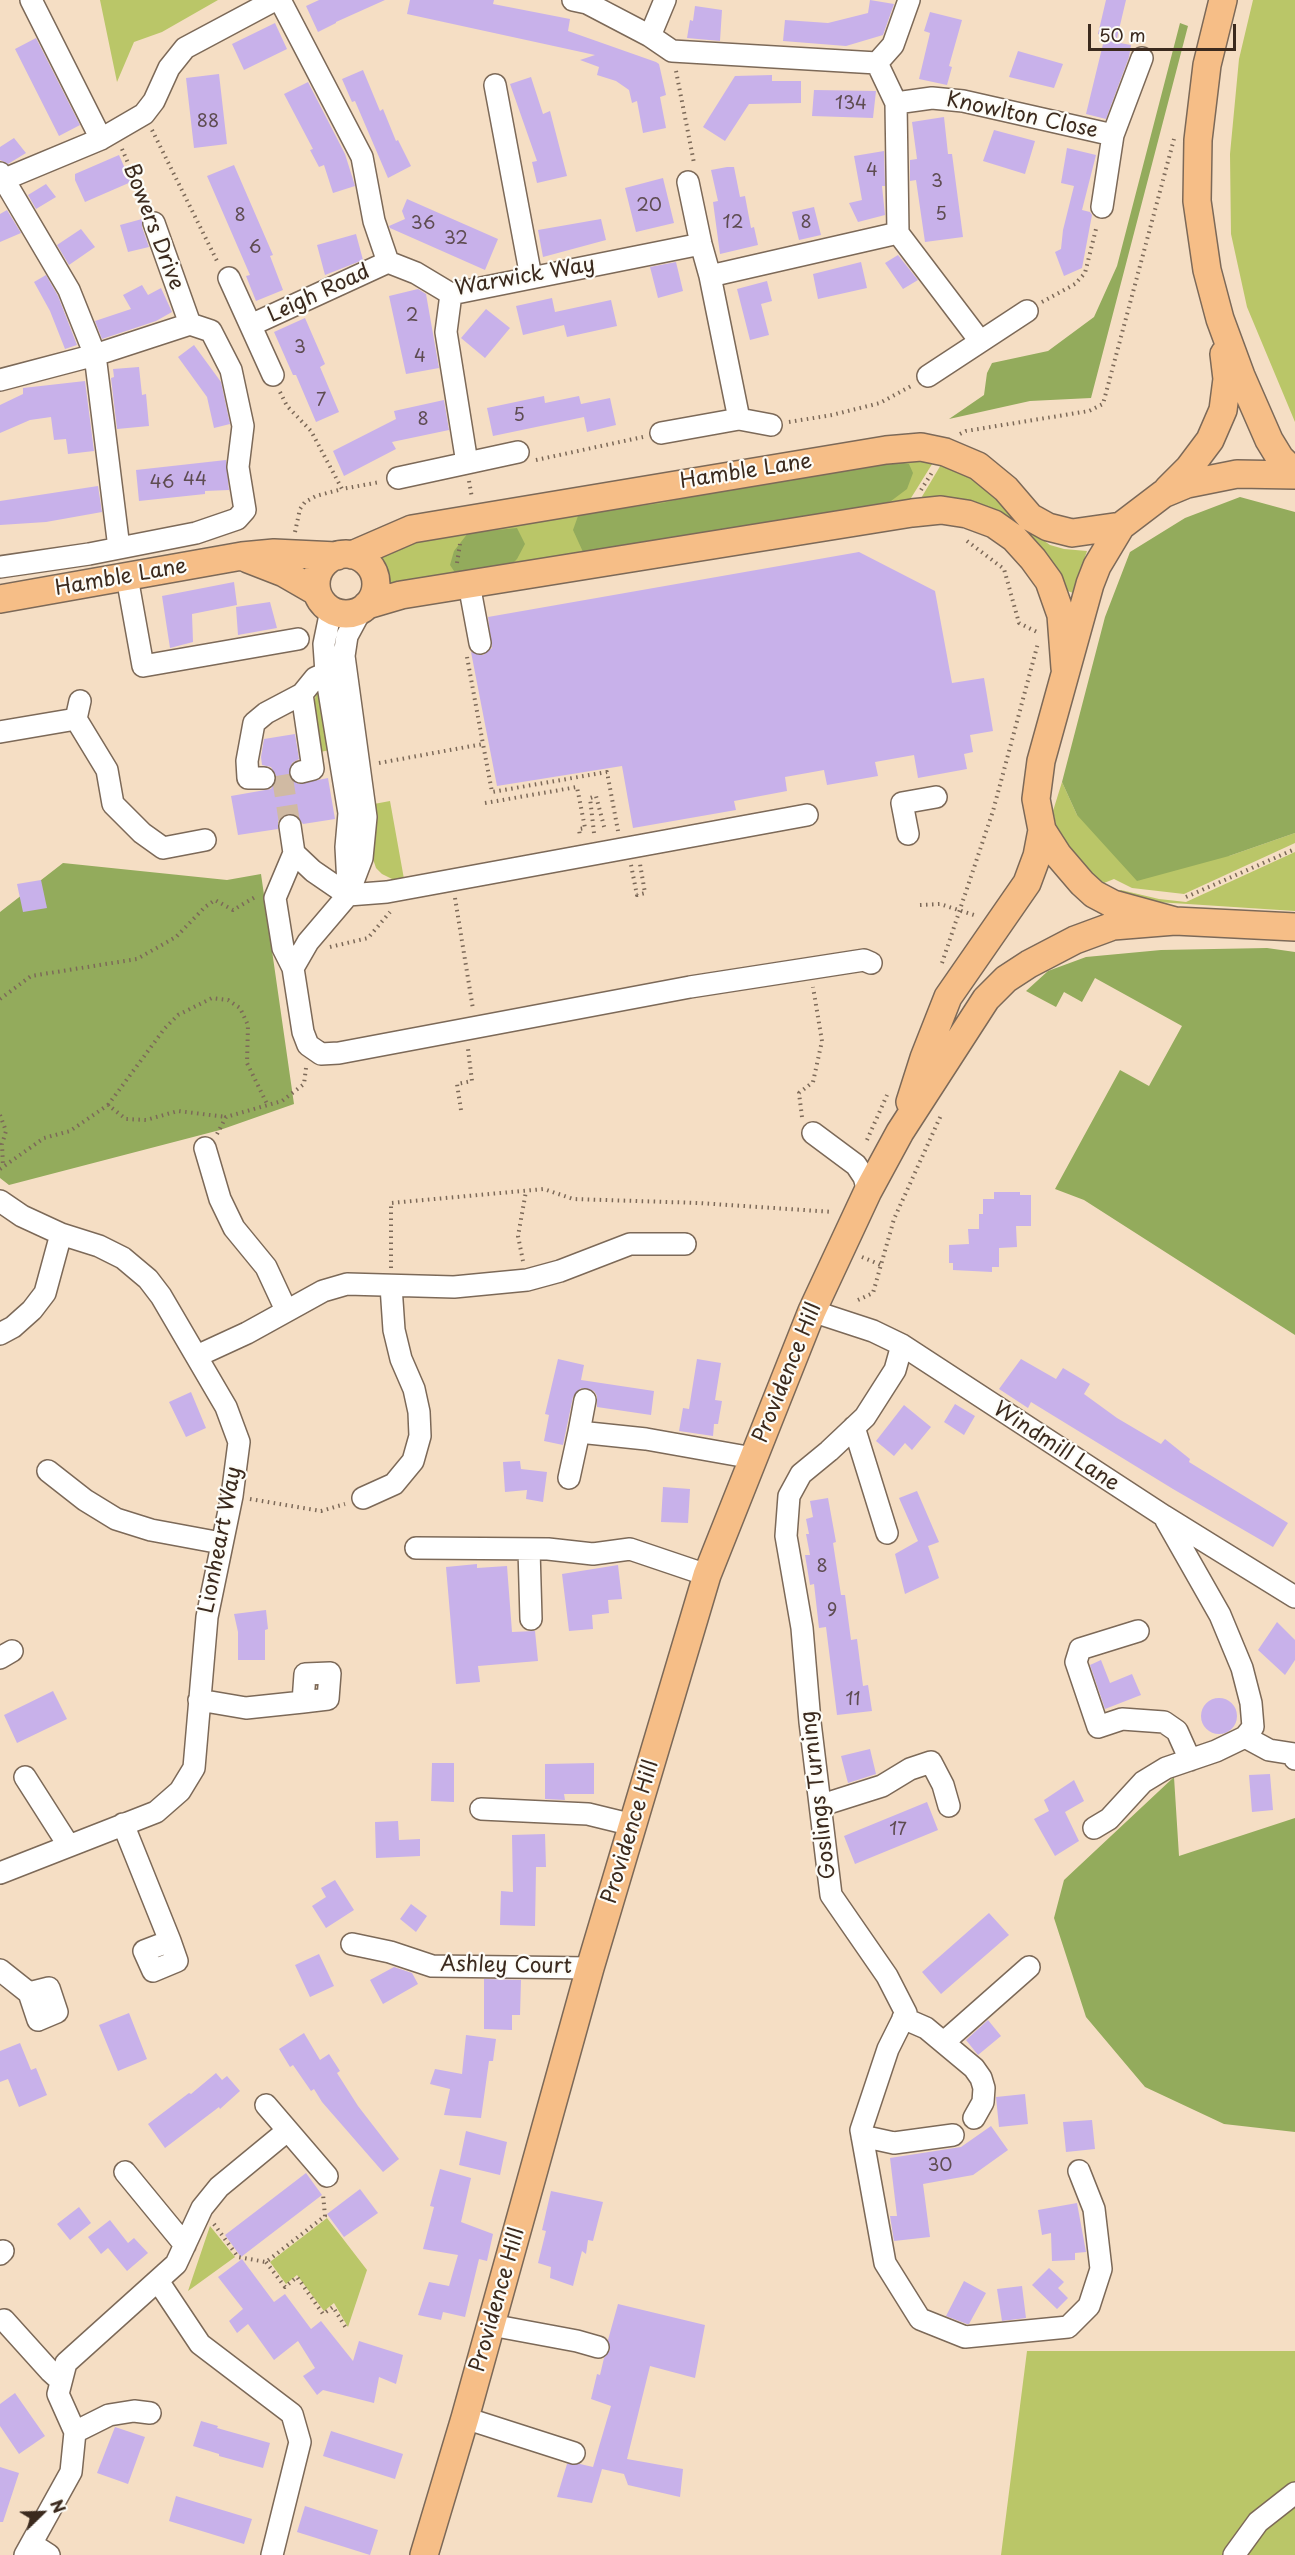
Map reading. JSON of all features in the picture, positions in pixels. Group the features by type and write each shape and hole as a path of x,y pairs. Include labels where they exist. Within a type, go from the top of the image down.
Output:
{"main road":[{"path":"1223,0 1207,65 1198,140 1197,201 1207,270 1220,319 1241,376 1269,440 1280,458 1295,474"},
{"path":"1220,319 1227,380 1223,410 1210,440 1189,468 1163,494 1121,526 1093,575 1065,668 1041,761 1036,799 1042,830 1069,871 1094,894 1113,904 1134,911 1175,909 1295,927"},
{"name":"Hamble Lane","path":"0,599 242,556 274,553 344,555 412,529 885,450 921,447 945,452 978,466 1006,489 1030,517 1048,528 1072,532 1121,526"},
{"path":"1163,494 1186,484 1237,474 1295,474"},
{"path":"242,556 284,573 346,614 401,595 941,510 966,514 994,524 1014,538 1049,581 1061,615 1065,668"},
{"path":"324,601 318,574 322,566 344,555 367,564 375,580 375,589 364,607"},
{"name":"Providence Hill","path":"900,1132 924,1058 948,997 1027,883 1037,856 1042,830"},
{"name":"Providence Hill","path":"424,2555 465,2418 590,1968 707,1575 812,1311 868,1191 900,1132 986,999 1006,979 1075,940 1175,909"}],"street":[{"path":"31,0 108,135"},
{"path":"119,548 95,356 69,290 1,178 108,135 144,114 154,101 169,68 185,48 275,0"},
{"path":"280,0 362,157 374,221 388,262"},
{"path":"573,0 587,3 650,36 672,51 877,63"},
{"path":"650,36 665,0"},
{"path":"877,63 893,45 909,0"},
{"name":"Knowlton Close","path":"1102,207 1113,135 1142,58"},
{"path":"877,63 896,103 898,233 980,341"},
{"path":"495,84 531,277"},
{"name":"Knowlton Close","path":"896,103 932,98 963,101 1113,135"},
{"path":"688,182 739,418"},
{"name":"Bowers Drive","path":"154,223 190,324"},
{"path":"710,276 898,233"},
{"name":"Warwick Way","path":"388,262 416,273 451,294 701,244"},
{"name":"Leigh Road","path":"251,325 388,262"},
{"name":"Leigh Road","path":"229,278 273,375"},
{"path":"451,294 446,332 467,463"},
{"path":"925,378 1027,310"},
{"path":"0,380 95,356 190,324 211,331 231,370 243,426 238,467 245,510 237,519 196,533 0,567"},
{"path":"661,433 739,418 771,425"},
{"path":"398,478 518,452"},
{"path":"127,577 143,666 298,639"},
{"path":"464,585 473,649"},
{"path":"324,601 326,673 349,813 346,848 348,895"},
{"path":"293,968 308,942 348,895 362,858 366,817 344,656 347,636 364,607"},
{"path":"264,778 248,778 247,761 254,723 266,713 302,694 315,678 326,673"},
{"path":"301,771 313,769 302,694"},
{"path":"0,732 78,710 107,770 113,804 163,848 204,840"},
{"path":"908,834 902,803 936,797"},
{"path":"294,853 313,871 348,895 387,892 807,816"},
{"path":"290,826 294,853 275,898 283,948 293,968 303,1032 308,1045 321,1054 809,968 864,960 871,963"},
{"path":"808,1127 856,1165 868,1191"},
{"path":"205,1148 220,1199 234,1228 266,1267 286,1310"},
{"name":"Lionheart Way","path":"0,1201 22,1216 61,1234 99,1246 137,1269 161,1296 197,1356 226,1407 239,1442 232,1496 207,1617 194,1768 180,1791 156,1812 0,1873"},
{"path":"0,1334 13,1327 32,1310 45,1293 61,1234"},
{"path":"197,1356 246,1333 323,1291 347,1284 454,1287 526,1280 560,1271 630,1244 685,1244"},
{"path":"363,1498 396,1491 413,1461 420,1437 419,1412 414,1389 401,1359 394,1330 391,1286"},
{"name":"Windmill Lane","path":"812,1311 873,1332 902,1345 1164,1516 1295,1597"},
{"name":"Goslings Turning","path":"902,1345 895,1370 865,1417 801,1474 789,1496 786,1536 802,1628 810,1722 822,1805 831,1895 886,1976 906,2013 903,2018"},
{"path":"568,1478 585,1400"},
{"path":"854,1427 887,1533"},
{"path":"579,1432 646,1438 753,1458"},
{"path":"48,1471 85,1500 116,1519 151,1530 221,1543"},
{"path":"1094,1828 1109,1819 1143,1782 1166,1767 1216,1751 1245,1737 1253,1727 1251,1703 1242,1668 1220,1615 1164,1516"},
{"path":"416,1548 529,1549 593,1554 630,1549 707,1575"},
{"path":"529,1549 531,1619"},
{"path":"1138,1631 1080,1650 1076,1662 1098,1727 1122,1719 1164,1722 1177,1731 1190,1760"},
{"path":"199,1700 246,1708 303,1702"},
{"path":"1245,1737 1269,1750 1294,1754 1295,1758"},
{"path":"822,1805 882,1786 910,1769 931,1762 943,1785 949,1806"},
{"path":"25,1777 69,1846"},
{"path":"481,1809 588,1814 633,1825"},
{"path":"123,1824 170,1941"},
{"name":"Ashley Court","path":"352,1944 390,1952 432,1966 590,1968"},
{"path":"944,2042 1029,1967"},
{"path":"0,1970 29,1993"},
{"path":"974,2118 983,2102 984,2088 974,2068 926,2028 903,2018 888,2049 861,2130 885,2263 920,2319 965,2337 1068,2327 1089,2306 1101,2269 1094,2209 1079,2171"},
{"path":"266,2105 327,2176"},
{"path":"35,2551 71,2472 75,2432 58,2394 66,2363 176,2264 202,2208 219,2187 287,2131"},
{"path":"862,2136 894,2143 953,2135"},
{"path":"125,2172 185,2245"},
{"path":"158,2281 200,2344 292,2414 300,2442 272,2555"},
{"path":"4,2320 50,2372 61,2381"},
{"path":"491,2325 598,2347"},
{"path":"75,2432 109,2415 134,2411 150,2413"},
{"path":"465,2418 574,2453"},
{"path":"1234,2555 1258,2522 1295,2493"}],"path":[{"path":"672,51 696,173 688,182"},
{"path":"144,114 219,265 229,278"},
{"name":"Bowers Drive","path":"108,135 154,223"},
{"path":"1027,310 1075,284 1084,273 1102,207"},
{"path":"273,375 287,406 311,431 342,489"},
{"path":"771,425 832,415 880,403 925,378"},
{"path":"518,452 535,460 661,433"},
{"path":"464,585 458,551 470,519 467,463"},
{"path":"294,540 300,509 305,502 316,496 342,489 398,478"},
{"path":"473,649 483,744 492,792 607,772 617,828 603,831 596,796 590,798 595,832 580,835 579,829 585,828 577,786 485,802"},
{"path":"381,774 379,763 483,744"},
{"path":"1175,909 1184,898 1295,849"},
{"path":"0,999 31,976 137,959 176,936 215,900 233,910 256,896 275,898"},
{"path":"445,899 463,896"},
{"path":"455,898 474,1018 463,1020 472,1081 457,1084 461,1110"},
{"path":"920,905 940,904 961,910"},
{"path":"308,942 312,951 363,940 374,933 393,910"},
{"path":"808,1127 799,1093 813,1082 822,1041 809,968"},
{"path":"1,1168 44,1138 70,1131 108,1105 165,1028 178,1015 212,998 228,1000 240,1008 248,1025 247,1063 268,1106"},
{"path":"108,1105 126,1119 146,1120 178,1111 226,1117 282,1101 304,1084"},
{"path":"858,1300 873,1293 894,1219 946,1104"},
{"path":"0,1114 6,1131 2,1144 1,1168"},
{"path":"205,1148 220,1130 226,1117"},
{"path":"391,1286 391,1203 544,1189 573,1199 699,1203 837,1212"},
{"path":"526,1191 518,1236 526,1280"},
{"path":"855,1254 881,1265"},
{"path":"232,1496 321,1511 363,1498"},
{"path":"266,2262 325,2216 322,2191 327,2176"},
{"path":"202,2208 238,2257 266,2262 285,2287 297,2277 323,2314 333,2307 346,2328"}],"green space":[{"path":"100,0 218,0 162,32 134,42 117,82"},
{"path":"1253,0 1295,0 1295,422 1247,307 1231,234 1230,154 1239,59"},
{"path":"1180,23 1188,26 1091,398 1030,401 949,419 984,395 987,373 992,363 1048,351 1094,317 1117,266"},
{"path":"904,456 934,461 911,498 909,506 385,591 380,570 371,557 403,542"},
{"path":"894,462 909,464 913,473 907,489 891,501 867,509 583,552 573,530 578,516 587,513 662,503 720,490"},
{"path":"942,463 968,475 984,486 1025,527 1050,545 1087,551 1073,593 1065,590 1044,557 917,505"},
{"path":"1240,497 1295,512 1295,833 1229,856 1137,881 1077,815 1062,782 1105,617 1130,552 1185,518"},
{"path":"517,528 525,544 517,559 508,568 456,574 450,565 454,551 468,533"},
{"path":"317,690 320,690 330,750 320,752 313,707"},
{"path":"1062,782 1077,815 1229,856 1295,833 1295,843 1184,894 1132,888 1114,879 1104,883 1080,865 1057,830 1053,811"},
{"path":"390,801 404,879 394,880 382,874 376,868 372,856 374,804"},
{"path":"1295,852 1295,911 1157,902 1117,892 1121,890 1159,899 1186,902"},
{"path":"63,863 227,880 261,874 294,1104 220,1130 9,1185 0,1178 0,912"},
{"path":"1267,948 1295,952 1295,1335 1084,1200 1055,1189 1120,1070 1149,1086 1182,1026 1095,978 1082,1002 1064,992 1056,1007 1026,991 1048,971 1086,957 1161,950"},
{"path":"1174,1777 1179,1856 1295,1818 1295,2132 1224,2124 1145,2087 1086,2017 1054,1918 1064,1880"},
{"path":"327,2218 367,2270 348,2327 334,2303 324,2311 297,2275 286,2284 270,2262"},
{"path":"210,2226 235,2257 188,2291"},
{"path":"1027,2351 1295,2351 1295,2555 1001,2555"}],"building":[{"path":"319,0 385,0 318,32 306,6"},
{"path":"410,0 494,0 493,4 570,19 568,31 656,62 659,64 666,95 660,97 666,128 643,133 637,101 632,103 629,90 616,81 597,75 599,67 580,60 595,55 407,14"},
{"path":"870,0 894,4 883,35 846,46 783,41 785,20 828,23 868,13"},
{"path":"1106,0 1126,0 1117,38 1098,34"},
{"path":"695,6 722,10 720,41 687,38"},
{"path":"930,12 962,20 949,66 952,67 947,85 919,79 930,33 924,31"},
{"path":"275,23 287,49 244,70 232,44"},
{"path":"36,38 80,125 59,136 15,49"},
{"path":"1104,40 1131,45 1129,57 1106,119 1086,114"},
{"path":"1018,51 1063,64 1054,88 1009,77"},
{"path":"363,70 380,111 383,109 396,141 398,140 411,166 388,178 355,101 352,102 342,79"},
{"path":"219,74 227,144 194,148 186,78"},
{"path":"772,75 772,81 801,81 801,103 749,104 725,141 703,127 735,76"},
{"path":"531,77 543,114 550,111 567,176 537,183 532,162 537,161 510,84"},
{"path":"308,82 345,154 355,186 333,193 324,165 319,167 310,150 313,149 284,94"},
{"path":"814,90 876,91 873,118 812,116"},
{"path":"944,117 948,154 952,154 963,237 925,242 916,180 910,181 910,160 917,159 912,122"},
{"path":"994,130 1035,141 1025,174 983,161"},
{"path":"14,138 26,153 8,164 0,160 0,147"},
{"path":"1067,148 1096,155 1082,210 1092,215 1082,268 1064,276 1055,252 1061,249 1063,230 1074,186 1061,183"},
{"path":"884,151 885,186 882,186 885,215 858,222 849,203 862,200 854,156"},
{"path":"119,155 131,182 85,202 75,180 75,174"},
{"path":"234,165 273,255 270,256 283,290 256,301 246,276 250,275 207,176"},
{"path":"734,167 740,197 745,196 751,228 754,227 758,245 720,254 713,202 718,201 711,170"},
{"path":"663,178 674,223 636,232 625,188"},
{"path":"46,184 56,197 36,209 28,195"},
{"path":"407,199 498,239 485,270 390,228 389,226 405,219 402,211"},
{"path":"814,207 821,235 799,240 792,212"},
{"path":"7,210 21,233 0,242 0,214"},
{"path":"142,219 142,227 149,247 128,252 120,225"},
{"path":"601,219 606,240 543,257 538,230"},
{"path":"81,229 95,247 69,265 57,245"},
{"path":"356,234 363,260 325,275 317,245"},
{"path":"898,255 918,280 903,289 885,263"},
{"path":"676,262 683,291 658,298 650,267"},
{"path":"861,262 867,288 818,299 813,274"},
{"path":"46,275 58,296 77,345 65,349 50,311 34,282"},
{"path":"767,281 772,301 761,304 769,335 750,340 737,289"},
{"path":"142,285 148,295 161,288 172,312 156,321 102,339 95,321 131,309 123,295"},
{"path":"418,289 426,294 439,368 406,374 389,296"},
{"path":"552,298 555,312 611,300 617,326 567,337 564,325 523,335 516,306"},
{"path":"486,309 510,328 485,358 461,338"},
{"path":"305,318 325,364 320,367 339,412 316,422 274,332"},
{"path":"194,345 221,382 230,424 214,428 207,397 178,357"},
{"path":"139,367 142,395 146,394 149,426 117,429 111,378 114,377 113,369"},
{"path":"85,381 94,451 68,454 66,439 54,440 51,417 30,420 0,433 0,405 23,394 23,388"},
{"path":"544,396 545,403 579,396 581,404 610,398 616,425 587,432 584,417 493,436 487,408"},
{"path":"444,400 449,430 392,442 396,449 344,476 333,451 396,419 394,411"},
{"path":"226,460 229,490 205,491 205,494 139,501 136,470"},
{"path":"98,486 102,512 46,522 0,525 0,501"},
{"path":"859,552 935,591 952,683 984,678 993,731 970,735 973,752 964,754 967,769 918,778 914,755 875,762 878,776 827,785 824,770 785,777 787,791 734,801 736,810 633,828 622,766 497,786 471,652 483,655 492,648 488,617"},
{"path":"234,582 237,605 192,614 193,642 170,648 162,596"},
{"path":"270,602 277,628 238,635 236,607"},
{"path":"295,734 299,759 292,763 289,776 298,784 328,778 335,819 303,824 295,814 288,814 278,821 278,829 238,835 231,796 271,789 277,777 271,767 262,765 264,739"},
{"path":"41,880 47,908 23,912 17,884"},
{"path":"994,1192 1020,1192 1020,1195 1031,1195 1031,1226 1016,1226 1017,1247 999,1248 999,1267 992,1267 992,1272 953,1270 953,1263 949,1263 949,1245 969,1244 968,1229 979,1229 979,1214 983,1214 983,1199 994,1199"},
{"path":"558,1359 584,1365 581,1380 654,1391 651,1415 597,1407 597,1396 594,1391 581,1388 573,1397 563,1445 544,1441 549,1415 545,1414"},
{"path":"697,1359 721,1363 715,1400 722,1401 718,1424 714,1424 713,1436 679,1431 683,1408 689,1409"},
{"path":"1021,1359 1056,1379 1063,1368 1090,1384 1084,1394 1117,1418 1161,1444 1165,1439 1190,1459 1189,1462 1288,1523 1273,1547 1031,1402 1028,1408 999,1389"},
{"path":"191,1392 206,1428 186,1437 169,1402"},
{"path":"955,1404 975,1416 964,1435 944,1422"},
{"path":"904,1405 931,1427 912,1450 905,1443 894,1456 876,1441"},
{"path":"520,1461 521,1469 547,1472 543,1502 526,1499 527,1490 505,1492 503,1462"},
{"path":"663,1487 690,1489 688,1523 661,1522"},
{"path":"917,1491 939,1542 928,1546 939,1578 905,1594 895,1554 918,1541 899,1498"},
{"path":"828,1498 836,1542 833,1543 841,1595 845,1595 851,1640 857,1639 863,1686 868,1685 872,1711 837,1715 826,1627 819,1628 814,1584 810,1585 805,1555 810,1555 806,1519 813,1517 810,1501"},
{"path":"477,1564 477,1568 507,1566 512,1632 535,1631 538,1661 478,1666 480,1682 456,1684 446,1567"},
{"path":"618,1565 622,1599 608,1600 609,1613 592,1615 593,1629 569,1631 562,1574"},
{"path":"266,1610 268,1629 265,1630 265,1660 238,1660 238,1632 234,1614"},
{"path":"1277,1622 1295,1640 1295,1660 1285,1675 1258,1650"},
{"path":"1101,1660 1110,1683 1132,1674 1141,1695 1105,1709 1090,1665"},
{"path":"53,1691 67,1719 17,1743 4,1715"},
{"path":"1219,1698 1232,1703 1237,1716 1232,1729 1219,1734 1206,1729 1201,1716 1206,1703"},
{"path":"870,1749 876,1774 848,1783 841,1756"},
{"path":"432,1763 454,1763 454,1802 431,1801"},
{"path":"594,1763 594,1794 564,1794 565,1800 545,1799 545,1764"},
{"path":"1270,1774 1273,1810 1252,1812 1249,1775"},
{"path":"1074,1780 1084,1801 1065,1812 1079,1841 1055,1856 1034,1819 1049,1811 1044,1800"},
{"path":"927,1802 938,1830 855,1864 844,1836"},
{"path":"398,1821 399,1840 420,1839 420,1856 376,1858 375,1822"},
{"path":"545,1834 546,1867 536,1867 535,1926 500,1925 501,1891 513,1892 512,1835"},
{"path":"335,1880 354,1910 326,1928 312,1906 326,1897 321,1888"},
{"path":"411,1904 427,1916 416,1932 400,1919"},
{"path":"989,1913 1009,1935 941,1994 922,1972"},
{"path":"319,1954 334,1986 310,1997 295,1965"},
{"path":"394,1967 412,1973 418,1984 383,2004 370,1980"},
{"path":"484,1979 521,1980 520,2015 512,2015 512,2030 484,2029"},
{"path":"129,2013 147,2059 118,2071 99,2025"},
{"path":"988,2020 1001,2036 978,2055 966,2040"},
{"path":"304,2033 320,2060 329,2054 340,2071 337,2073 358,2106 399,2159 383,2172 322,2102 314,2089 311,2091 293,2065 290,2067 279,2049"},
{"path":"466,2035 496,2039 493,2061 489,2061 481,2118 444,2115 450,2089 430,2084 435,2069 462,2074"},
{"path":"20,2043 31,2070 36,2068 47,2095 19,2107 8,2079 0,2082 0,2051"},
{"path":"216,2073 222,2080 227,2076 240,2091 220,2109 219,2107 165,2148 148,2124"},
{"path":"1025,2094 1028,2124 999,2127 996,2097"},
{"path":"1092,2120 1095,2149 1066,2152 1063,2122"},
{"path":"991,2126 1008,2150 973,2175 923,2184 930,2237 894,2241 890,2216 897,2216 890,2158 961,2147"},
{"path":"466,2131 507,2142 500,2175 459,2165"},
{"path":"440,2169 471,2178 461,2222 493,2234 487,2261 479,2259 465,2317 443,2312 441,2320 418,2315 429,2282 449,2286 458,2255 423,2249 434,2207 430,2206"},
{"path":"306,2173 322,2195 241,2257 225,2235"},
{"path":"360,2189 378,2213 344,2237 327,2214"},
{"path":"551,2191 603,2202 593,2241 588,2240 586,2254 582,2251 573,2286 550,2278 551,2267 538,2263 546,2231 542,2230"},
{"path":"1077,2203 1086,2252 1075,2253 1075,2260 1052,2261 1051,2233 1042,2235 1038,2210"},
{"path":"79,2207 91,2223 70,2240 57,2224"},
{"path":"110,2220 128,2243 134,2238 148,2253 127,2271 108,2248 101,2254 88,2237"},
{"path":"242,2259 274,2302 285,2294 311,2329 321,2321 353,2361 359,2341 403,2355 396,2384 379,2377 374,2403 323,2390 317,2395 303,2376 315,2368 298,2341 274,2360 248,2324 237,2333 229,2321 243,2309 218,2277"},
{"path":"1049,2268 1064,2282 1058,2288 1068,2298 1057,2309 1032,2285"},
{"path":"964,2281 986,2293 969,2324 946,2316"},
{"path":"1022,2286 1026,2318 1002,2321 997,2289"},
{"path":"618,2304 705,2325 695,2378 650,2366 627,2459 683,2469 680,2497 628,2485 624,2474 602,2469 592,2503 557,2497 567,2464 593,2467 611,2406 591,2399 597,2374 600,2375 604,2358 610,2350 608,2340"},
{"path":"15,2393 45,2436 19,2454 0,2426 0,2404"},
{"path":"201,2421 218,2426 217,2428 270,2443 263,2468 193,2446"},
{"path":"115,2427 145,2437 128,2484 97,2473"},
{"path":"331,2431 403,2454 395,2479 323,2456"},
{"path":"0,2467 19,2473 3,2522 0,2522"},
{"path":"176,2496 252,2519 244,2544 169,2521"},
{"path":"305,2506 378,2530 370,2555 297,2532"}],"tunnel":[{"path":"282,775 290,826"}]}
